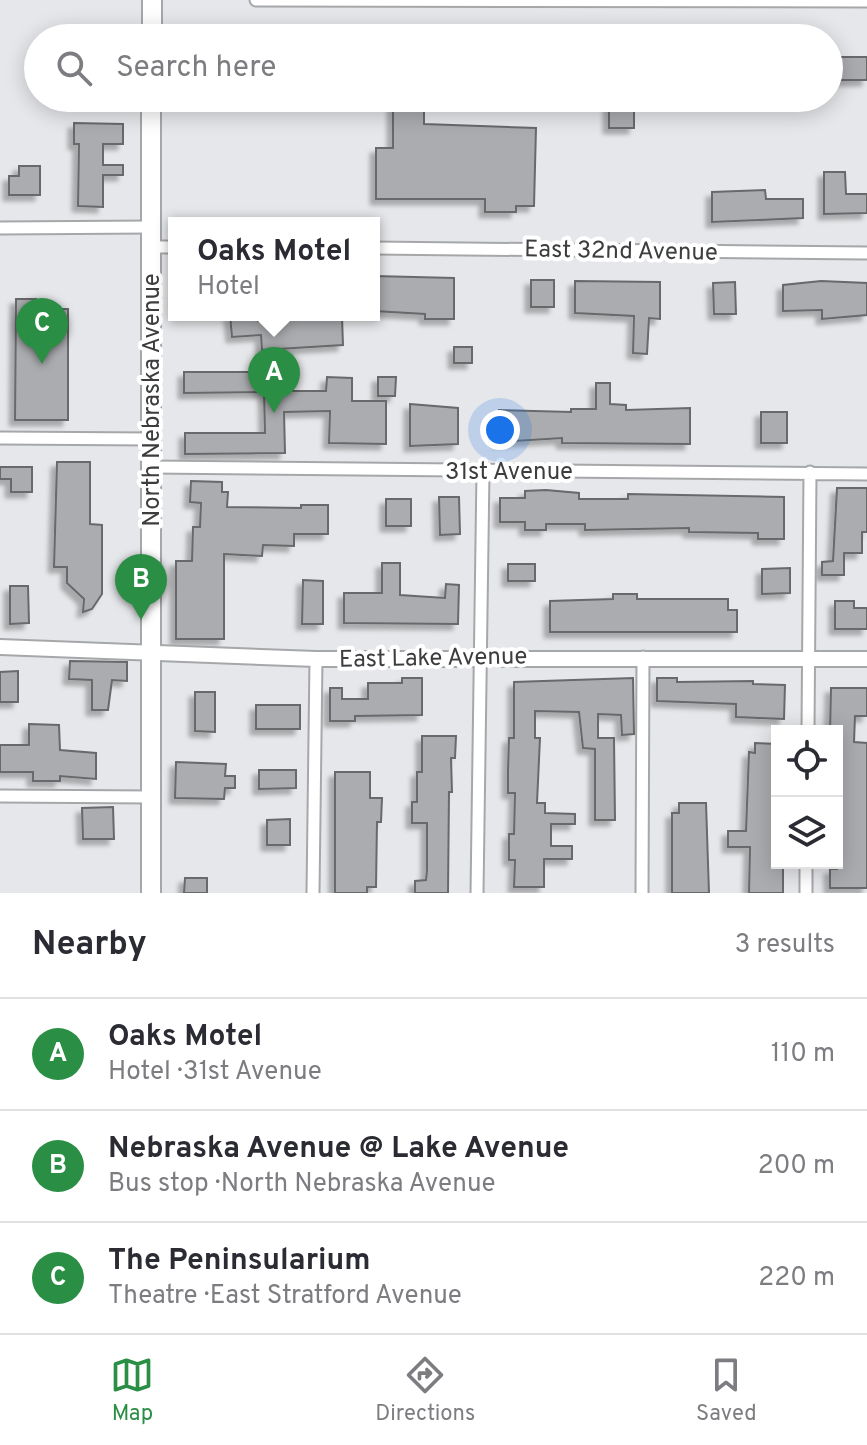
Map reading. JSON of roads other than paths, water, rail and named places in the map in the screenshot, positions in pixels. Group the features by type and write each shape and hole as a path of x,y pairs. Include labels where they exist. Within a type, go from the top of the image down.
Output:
{"main road":[{"path":"152,0 152,24"},
{"name":"North Nebraska Avenue","path":"151,112 151,893"}],"street":[{"path":"256,0 867,1"},
{"path":"0,228 151,227"},
{"path":"151,247 168,247"},
{"name":"East 32nd Avenue","path":"380,248 867,253"},
{"path":"0,438 151,439"},
{"name":"31st Avenue","path":"151,467 867,474"},
{"path":"477,893 483,471"},
{"path":"808,725 810,472"},
{"name":"East Lake Avenue","path":"0,647 122,649 151,653 316,659 480,656 867,659"},
{"path":"642,893 643,657"},
{"path":"313,893 316,659"},
{"path":"0,796 151,797"},
{"path":"806,869 806,893"}],"place":[{"name":"The Peninsularium","path":"42,364"},
{"name":"Oaks Motel","path":"274,413"},
{"name":"Nebraska Avenue @ Lake Avenue","path":"141,620"}]}
